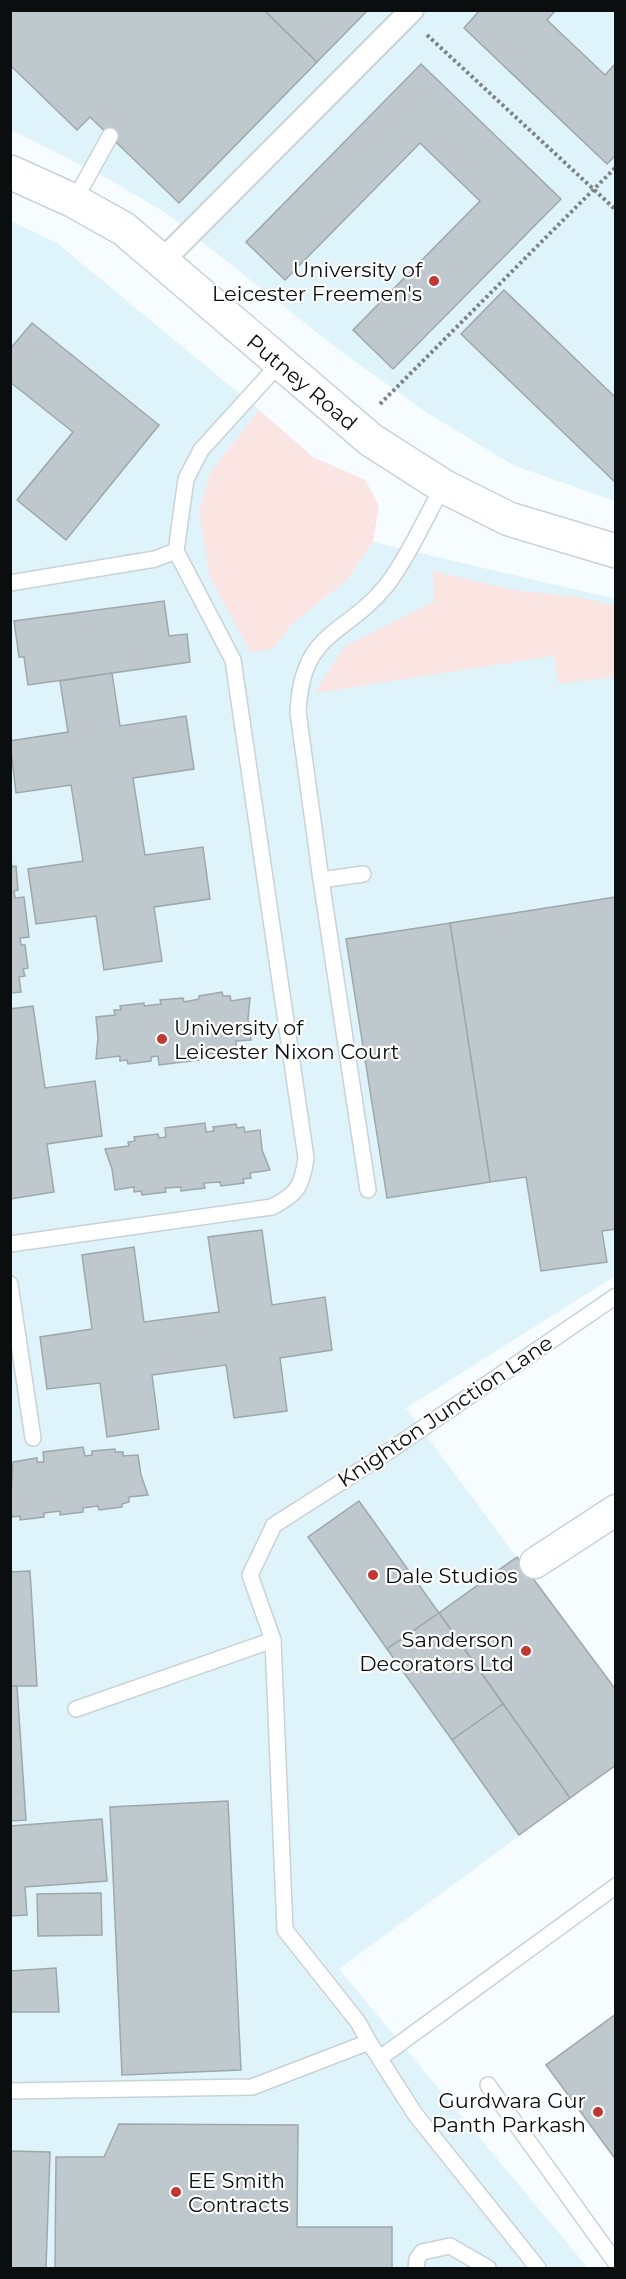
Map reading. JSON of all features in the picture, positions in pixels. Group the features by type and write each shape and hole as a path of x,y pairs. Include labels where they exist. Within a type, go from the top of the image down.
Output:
{"street":[{"path":"163,260 409,13"},
{"name":"Putney Road","path":"10,172 74,201 124,229 163,260 279,364 356,428 443,486 509,519 615,552"},
{"path":"535,1563 615,1510"}],"lane":[{"path":"74,201 110,136"},
{"path":"10,1244 272,1207 293,1196 303,1178 306,1158 233,660 176,551 186,478 201,450 279,364"},
{"path":"368,1190 321,880 298,712 299,689 319,646 334,630 372,601 387,584 443,486"},
{"path":"10,583 155,559 176,551"},
{"path":"321,880 363,874"},
{"path":"10,1284 33,1438"},
{"name":"Knighton Junction Lane","path":"273,1640 250,1575 274,1525 376,1460 615,1296"},
{"path":"76,1709 273,1640 285,1930 358,2022 415,2114 538,2268"},
{"path":"380,2058 615,1886"},
{"path":"10,2091 252,2087 369,2042"},
{"path":"488,2085 615,2263"},
{"path":"416,2268 417,2259 422,2252 450,2246 488,2268"}],"path":[{"path":"409,13 615,210"},
{"path":"356,428 615,167"}],"shaded area":[{"name":"University of Leicester Freemen's","path":"10,11 615,11 615,501 513,465 426,412 339,350 166,213 107,178 11,130"},
{"path":"11,221 57,243 259,410 210,473 273,649 290,626 347,580 373,542 616,599 615,1276 406,1408 615,1690 615,1765 339,1969 588,2268 11,2268"},
{"path":"259,410 313,457 365,480 379,505 373,542 347,580 290,626 273,649 251,652 210,578 199,512 210,473"},
{"path":"433,571 513,590 578,597 615,606 615,677 558,684 554,656 315,693 343,648 434,601"}],"building":[{"path":"10,10 264,10 317,62 179,203 90,117 77,130 10,65"},
{"path":"264,10 367,10 367,11 317,62"},
{"path":"480,10 556,10 547,20 605,75 616,63 616,155 607,164 464,28"},
{"path":"421,64 561,199 393,369 353,330 480,201 420,143 285,280 246,242"},
{"path":"504,290 616,398 616,483 461,334"},
{"path":"32,323 159,425 66,540 17,500 73,432 10,382 10,349"},
{"path":"164,601 169,636 187,634 190,662 28,685 24,657 19,657 14,621"},
{"path":"112,673 120,726 186,716 194,769 133,778 145,855 203,847 210,899 154,907 162,961 104,970 96,916 36,924 28,869 83,861 71,785 16,793 10,741 68,732 60,681"},
{"path":"11,860 12,867 16,866 18,890 14,891 15,898 24,897 29,937 20,938 21,945 25,945 28,968 23,969 25,976 19,977 21,992 10,993"},
{"path":"616,897 616,1229 602,1231 607,1262 541,1271 526,1177 490,1182 450,923"},
{"path":"450,923 490,1182 387,1198 346,939"},
{"path":"222,992 223,996 230,996 231,1001 250,998 248,1019 251,1040 236,1041 236,1046 229,1048 229,1052 206,1054 206,1050 198,1052 199,1060 159,1065 158,1056 151,1057 151,1061 128,1064 127,1060 120,1061 120,1056 96,1059 98,1038 96,1017 115,1015 114,1010 121,1010 120,1006 144,1003 144,1006 161,1004 160,1000 183,998 184,1002 199,999 199,996"},
{"path":"33,1006 45,1088 95,1081 102,1136 47,1144 54,1192 10,1199 10,1009"},
{"path":"205,1123 206,1132 214,1131 213,1127 236,1124 237,1128 244,1127 245,1132 260,1130 262,1150 270,1170 250,1173 251,1178 243,1179 244,1183 221,1186 220,1182 204,1183 205,1188 181,1191 181,1187 165,1188 166,1192 142,1195 141,1191 134,1192 134,1187 115,1190 112,1169 105,1149 129,1146 128,1142 135,1141 134,1137 158,1134 159,1138 166,1137 165,1128"},
{"path":"262,1230 272,1305 325,1297 332,1350 280,1358 287,1411 234,1418 226,1365 152,1375 159,1429 107,1437 100,1383 47,1389 40,1337 92,1329 82,1255 134,1247 144,1322 219,1312 208,1237"},
{"path":"83,1447 85,1456 92,1455 92,1451 115,1449 115,1452 123,1452 123,1456 138,1455 141,1475 148,1495 129,1497 129,1502 122,1504 122,1507 99,1510 98,1506 83,1508 83,1512 60,1515 60,1511 44,1513 44,1517 20,1520 20,1516 13,1517 10,1512 13,1462 37,1458 37,1462 44,1462 43,1452"},
{"name":"Dale Studios","path":"359,1501 439,1613 387,1649 308,1537"},
{"name":"Sanderson Decorators Ltd","path":"517,1557 616,1690 616,1765 570,1798 439,1613"},
{"path":"30,1571 37,1686 10,1686 10,1572"},
{"path":"439,1613 503,1704 452,1740 387,1649"},
{"path":"10,1686 17,1686 26,1820 10,1821"},
{"path":"503,1704 570,1798 519,1835 452,1740"},
{"path":"228,1801 241,2070 122,2075 110,1807"},
{"path":"102,1819 107,1881 25,1887 27,1915 10,1916 10,1826"},
{"path":"101,1893 102,1935 38,1936 37,1894"},
{"path":"56,1968 59,2012 10,2012 10,1971"},
{"name":"Gurdwara Gur Panth Parkash","path":"616,2014 616,2160 546,2065"},
{"name":"EE Smith Contracts","path":"119,2124 298,2125 297,2227 392,2227 392,2268 55,2268 56,2157 104,2157"},
{"path":"10,2151 50,2152 46,2268 10,2268"}],"place":[{"name":"University of Leicester Freemen's","path":"434,281"},
{"name":"University of Leicester Nixon Court","path":"162,1039"},
{"name":"Dale Studios","path":"373,1575"},
{"name":"Sanderson Decorators Ltd","path":"526,1651"},
{"name":"Gurdwara Gur Panth Parkash","path":"598,2112"},
{"name":"EE Smith Contracts","path":"176,2192"}]}
